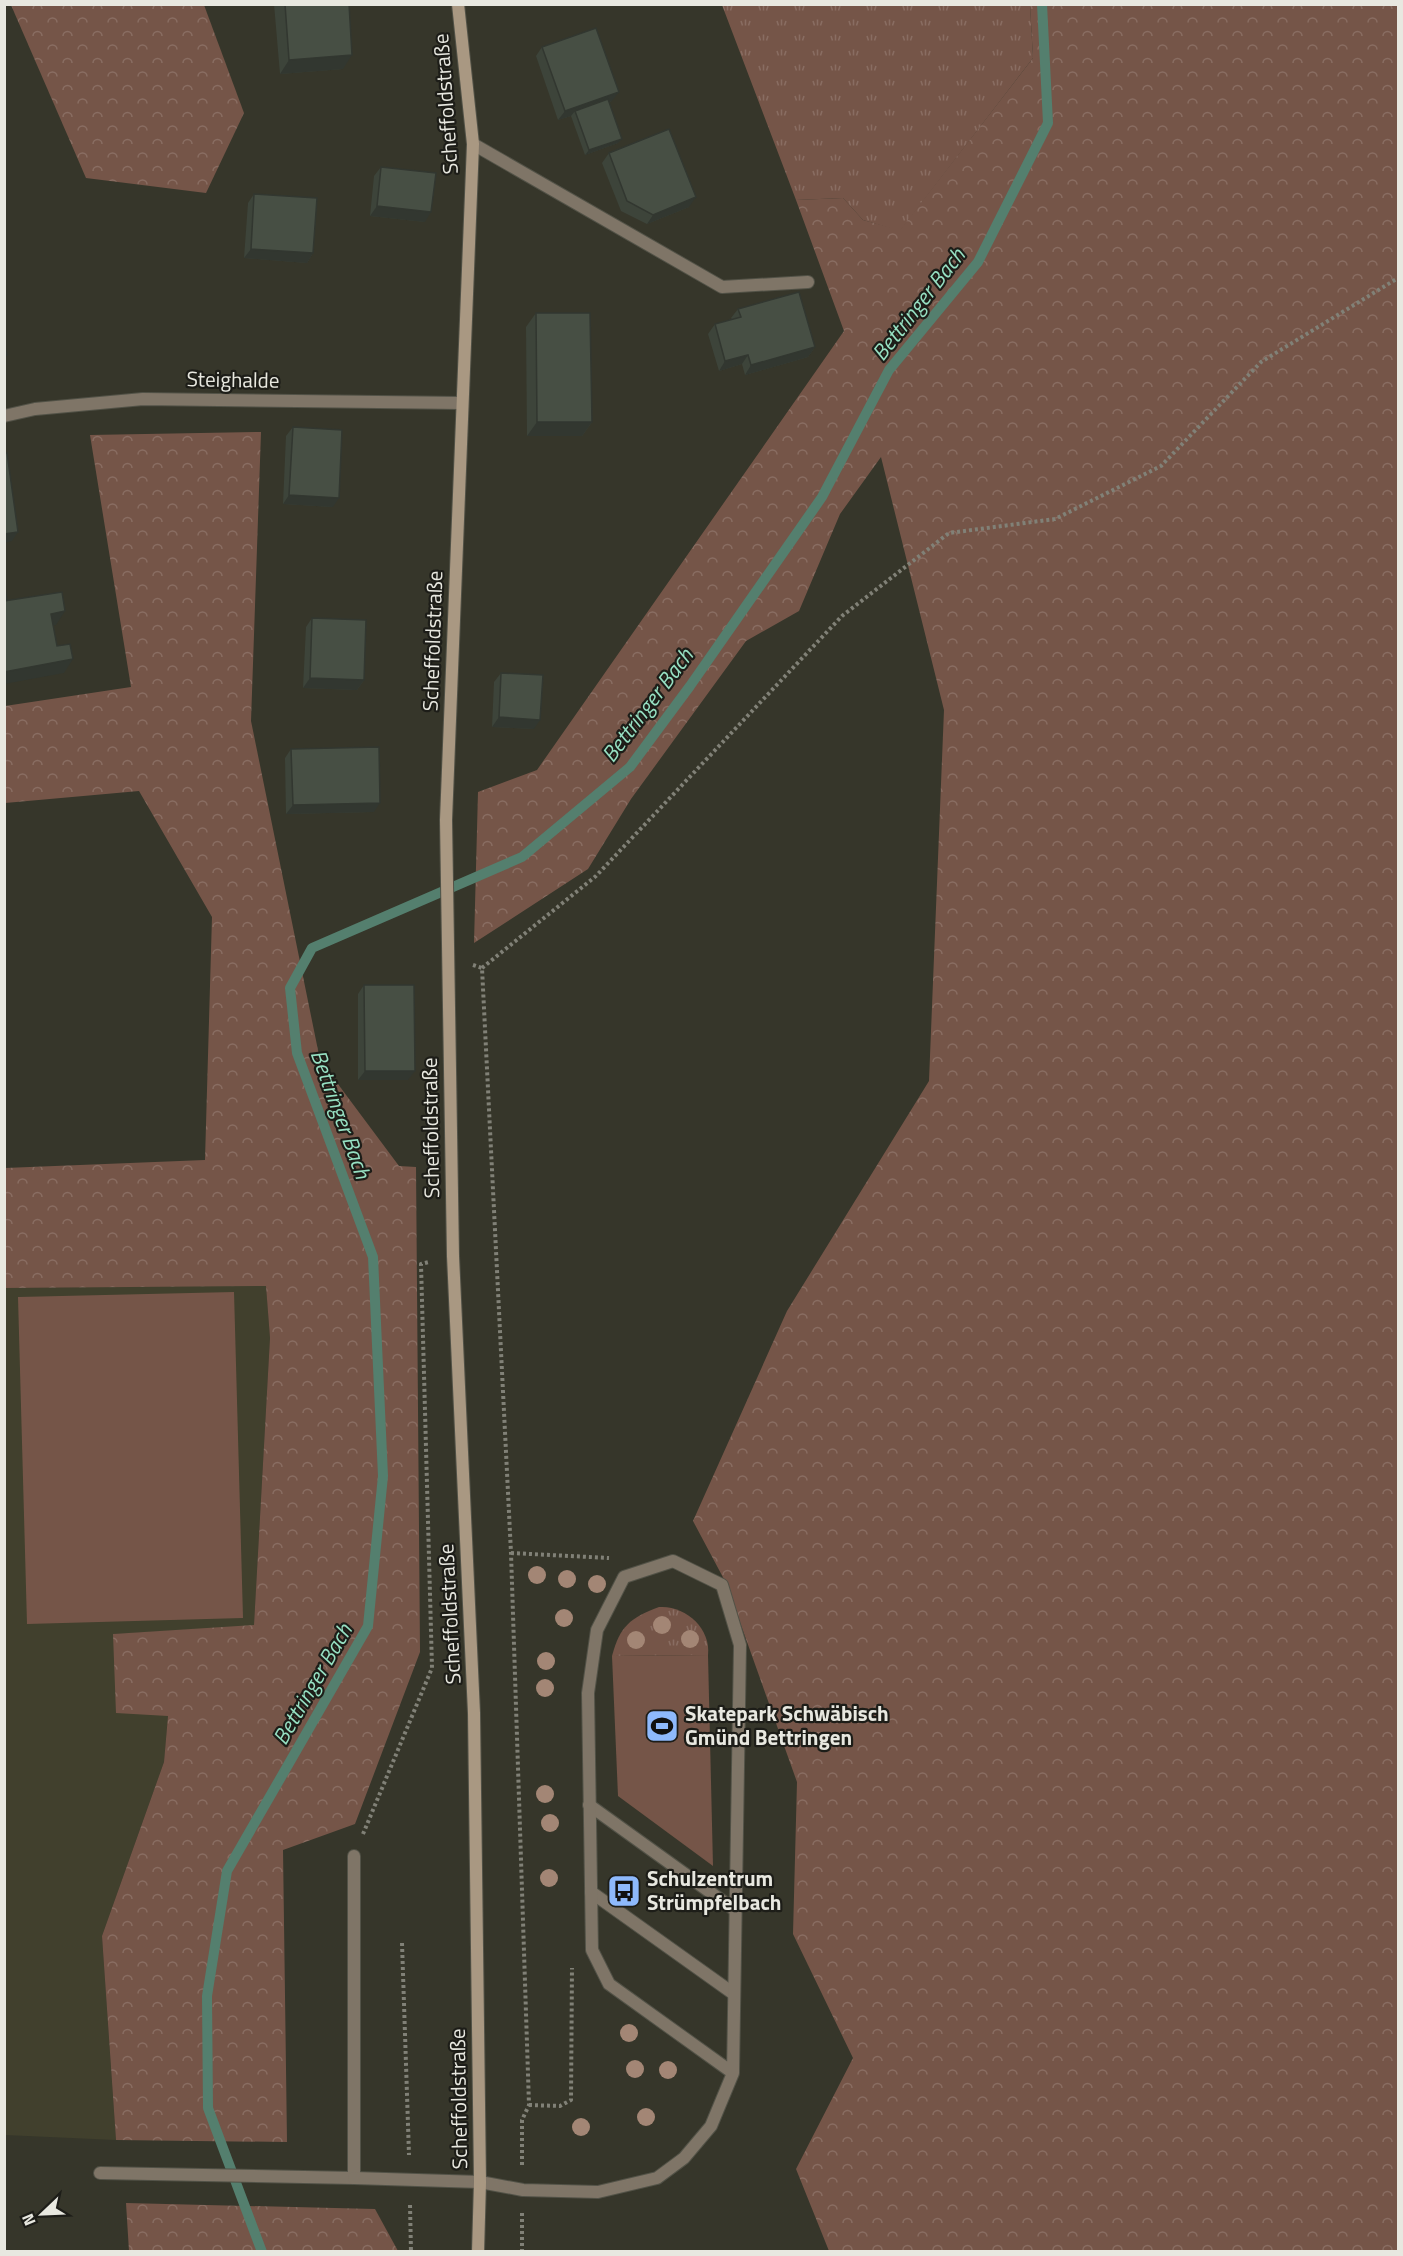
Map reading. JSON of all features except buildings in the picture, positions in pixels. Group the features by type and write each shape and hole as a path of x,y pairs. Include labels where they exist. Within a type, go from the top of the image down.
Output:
{"main road":[{"name":"Scheffoldstraße","path":"458,4 473,144 446,820 447,954 453,1256 474,1713 480,2182 478,2252"}],"street":[{"path":"473,144 722,287 808,282"},
{"name":"Steighalde","path":"4,416 35,409 143,399 462,403"},
{"path":"100,2173 480,2182 523,2190 598,2192 657,2178 684,2158 711,2126 733,2073 740,1645 722,1586 673,1561 624,1577 597,1630 588,1693 592,1950 609,1984 733,2073"},
{"path":"589,1805 735,1910"},
{"path":"354,1856 354,2178"},
{"path":"591,1892 734,1994"}],"path":[{"path":"482,968 596,876 842,616 905,566 949,533 1055,519 1161,466 1260,362 1398,278"},
{"path":"447,954 482,968"},
{"path":"482,968 511,1553 529,2105 522,2121 522,2252"},
{"path":"354,1856 432,1668 421,1264 453,1256"},
{"path":"511,1553 615,1558"},
{"path":"402,1943 407,2095"},
{"path":"529,2105 560,2106 571,2100 572,1963"}],"shaded area":[{"path":"266,1285 270,1338 254,1626 114,1634 168,1716 164,1762 102,1936 116,2140 5,2135 5,1288"}],"green space":[{"path":"11,5 204,5 244,113 206,193 86,178"},
{"path":"722,5 1030,5 1033,58 900,231 863,220 843,198 796,200"},
{"path":"1030,5 1398,5 1398,2251 829,2251 796,2169 853,2058 793,1934 797,1782 726,1583 693,1521 787,1311 929,1081 944,710 881,457 840,514 799,611 746,641 631,799 588,869 474,943 478,792 537,770 844,331 796,200 843,198 863,220 900,230 1033,58"},
{"path":"261,432 251,721 320,1060 399,1166 416,1167 420,1652 355,1824 283,1850 287,2142 116,2140 102,1936 164,1762 168,1716 116,1713 113,1634 254,1625 270,1338 266,1286 5,1288 5,1168 205,1160 212,917 139,791 5,803 5,706 131,687 90,435"},
{"path":"234,1292 243,1618 27,1624 18,1297"},
{"path":"659,1607 678,1610 694,1620 701,1627 705,1636 708,1655 612,1656 619,1637 628,1624 633,1619"},
{"name":"Skatepark Schwäbisch Gmünd Bettringen","path":"708,1655 713,1866 618,1796 612,1656"},
{"path":"126,2203 375,2209 398,2251 129,2251"}],"waterway":[{"name":"Bettringer Bach","path":"262,2252 208,2108 207,1996 227,1871 368,1626 383,1476 373,1257 297,1053 290,988 312,948 522,857 630,767 690,686 822,497 889,370 978,262 1048,123 1042,4"}],"place":[{"name":"Skatepark Schwäbisch Gmünd Bettringen","path":"662,1726"},
{"name":"Schulzentrum Strümpfelbach","path":"624,1891"}]}
